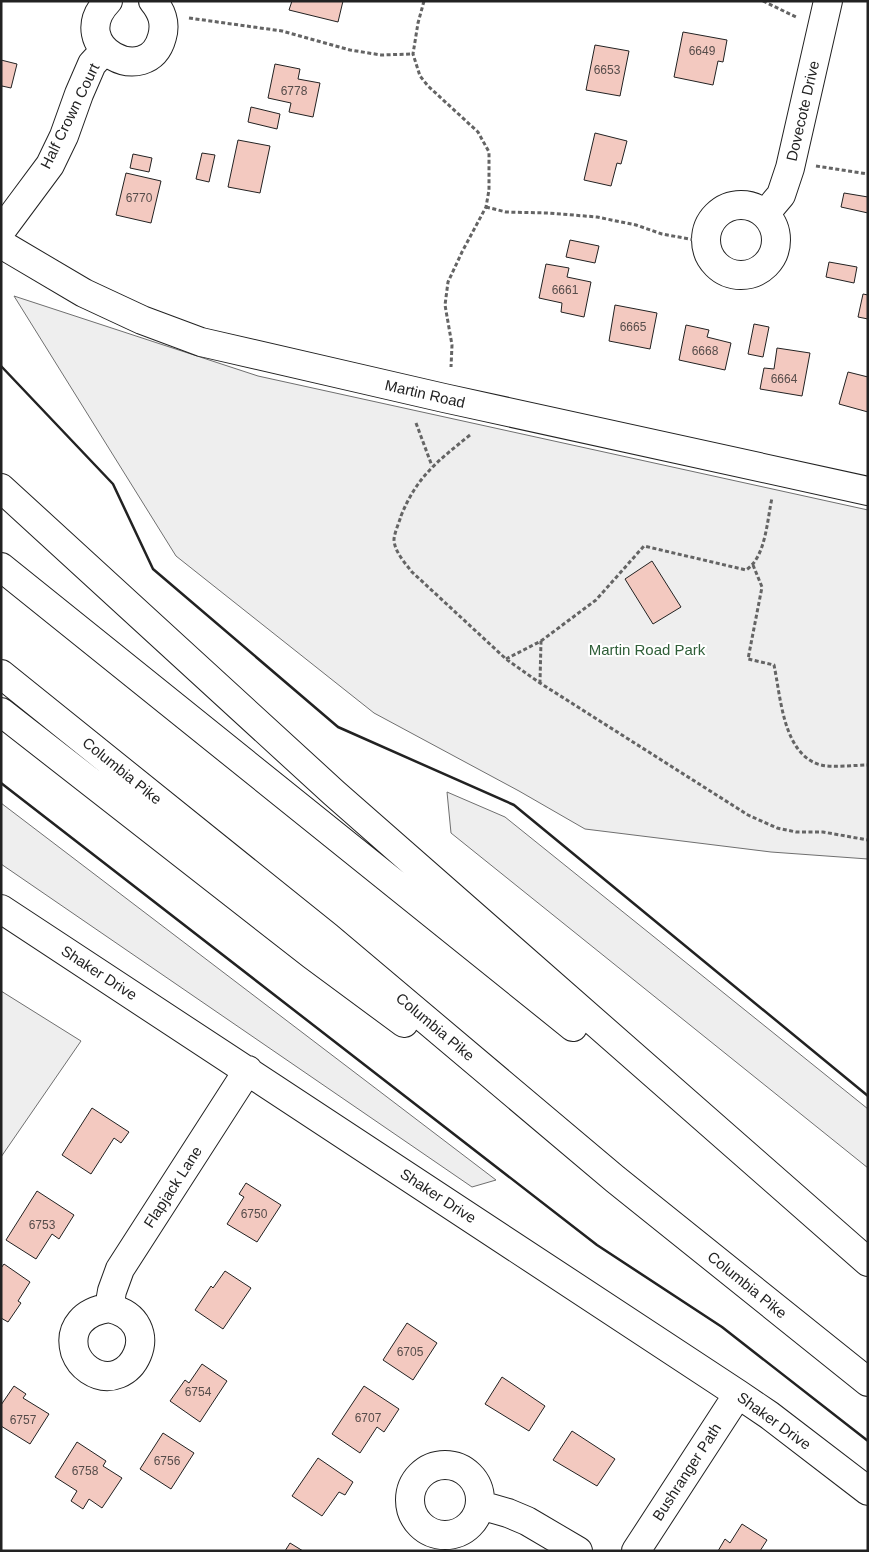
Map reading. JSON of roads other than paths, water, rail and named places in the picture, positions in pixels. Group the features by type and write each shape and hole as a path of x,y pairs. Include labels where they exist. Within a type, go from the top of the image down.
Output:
{"main road":[{"name":"Half Crown Court","path":"108,1 100,10 95,24 97,39 104,51 119,60 136,62 149,56 160,44 164,30 158,10"},
{"name":"Dovecote Drive","path":"765,214 781,195 790,168 828,1"},
{"name":"Half Crown Court","path":"1,231 50,164 64,136 92,64 104,51"},
{"path":"739,204 754,207 765,214 772,225 776,237 774,250 768,261 760,269 748,274 733,274 720,268 710,256 706,242 709,224 716,214 739,204"},
{"name":"Martin Road","path":"1,244 84,293 142,320 201,342 444,398 868,491"},
{"path":"1,488 334,793 868,1263"},
{"path":"1,567 868,1263"},
{"name":"Columbia Pike","path":"1,674 328,937 615,1178 868,1382"},
{"path":"1,712 312,955 615,1178"},
{"name":"Shaker Drive","path":"1,909 769,1414 868,1491"},
{"name":"Flapjack Lane","path":"109,1308 112,1291 120,1269 248,1070"},
{"name":"Bushranger Path","path":"636,1551 738,1394"},
{"path":"480,1505 527,1521 578,1551"}],"park label":[{"name":"Martin Road Park","path":"647,650"}]}
